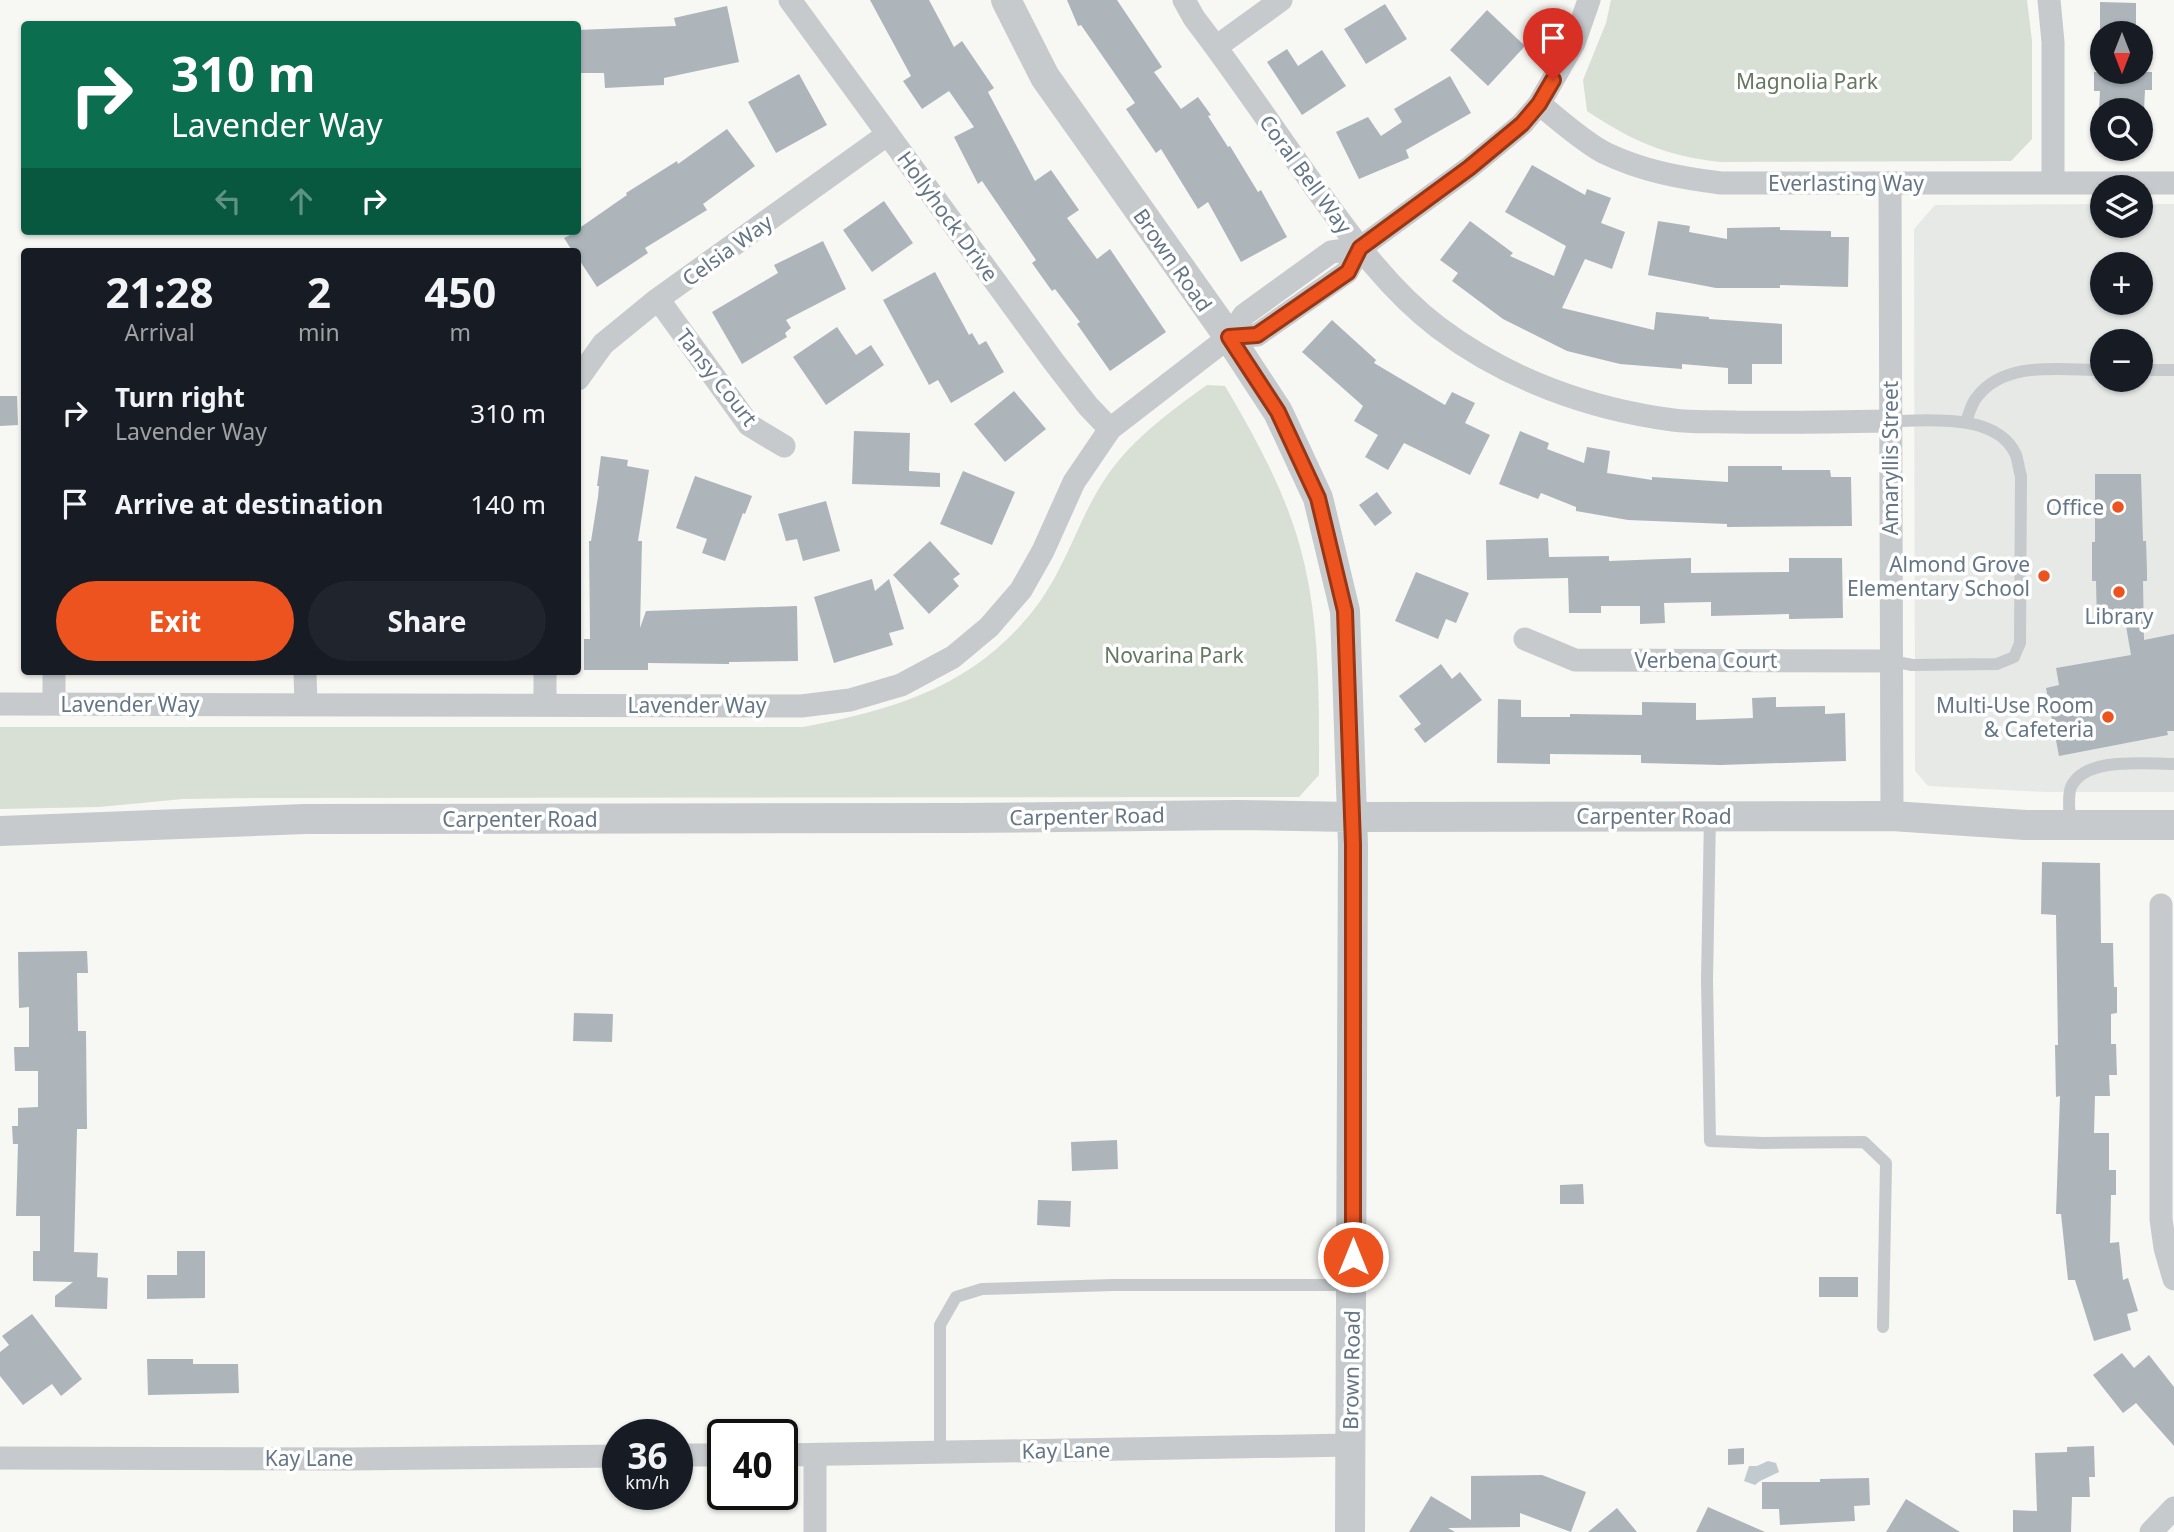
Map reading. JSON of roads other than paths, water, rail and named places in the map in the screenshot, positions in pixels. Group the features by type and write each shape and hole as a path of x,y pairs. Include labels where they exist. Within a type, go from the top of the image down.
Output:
{"street":[{"name":"Hollyhock Drive","path":"790,0 1054,362 1088,407 1110,429"},
{"name":"Brown Road","path":"1006,0 1045,78 1229,337 1278,412 1318,498 1345,611 1353,845 1350,1532"},
{"name":"Coral Bell Way","path":"1184,0 1194,18 1360,248 1382,274 1439,327 1493,363 1561,394 1619,411 1676,421 1890,421"},
{"path":"1216,47 1281,0"},
{"name":"Lavender Way","path":"0,704 814,705 849,700 901,685 953,657 989,627 1021,590 1043,551 1074,482 1110,429 1229,337 1244,315 1331,252 1360,248 1469,168 1522,124 1539,104 1574,43 1589,0"},
{"path":"2049,0 2053,42 2053,183"},
{"name":"Everlasting Way","path":"1539,104 1603,152 1648,170 1721,183 2174,183"},
{"name":"Celsia Way","path":"581,375 603,344 658,299 888,134"},
{"name":"Amaryllis Street","path":"1890,183 1892,816"},
{"name":"Tansy Court","path":"658,299 749,425 784,446"},
{"name":"Verbena Court","path":"1525,639 1575,660 1892,661"},
{"path":"54,675 54,704"},
{"path":"305,675 306,705"},
{"path":"545,675 545,705"},
{"name":"Carpenter Road","path":"0,831 305,819 922,818 1237,814 1351,817 1892,816 2070,825 2174,825"},
{"path":"2161,905 2161,1219 2165,1248 2174,1279"},
{"name":"Kay Lane","path":"798,1455 1350,1445"},
{"path":"815,1455 815,1532"},
{"name":"Kay Lane","path":"0,1458 602,1456"},
{"path":"2151,1532 2174,1508"}],"lane":[{"path":"1966,422 1979,394 2004,376 2018,371 2090,370"},
{"path":"2153,370 2174,370"},
{"path":"1890,421 1966,422 1983,426 2002,438 2015,453 2021,476 2020,643 2014,657 1997,664 1912,665 1892,661"},
{"path":"2070,825 2069,798 2072,786 2087,771 2111,764 2174,764"},
{"path":"1710,816 1707,980 1710,1141 1864,1142 1886,1163 1883,1327"},
{"path":"940,1453 940,1325 956,1297 982,1289 1113,1285 1353,1285"}],"place":[{"name":"Office","path":"2118,507"},
{"name":"Almond Grove Elementary School","path":"2044,576"},
{"name":"Library","path":"2119,592"},
{"name":"Multi-Use Room & Cafeteria","path":"2108,717"}],"park label":[{"name":"Magnolia Park","path":"1807,81"},
{"name":"Novarina Park","path":"1174,655"}]}
